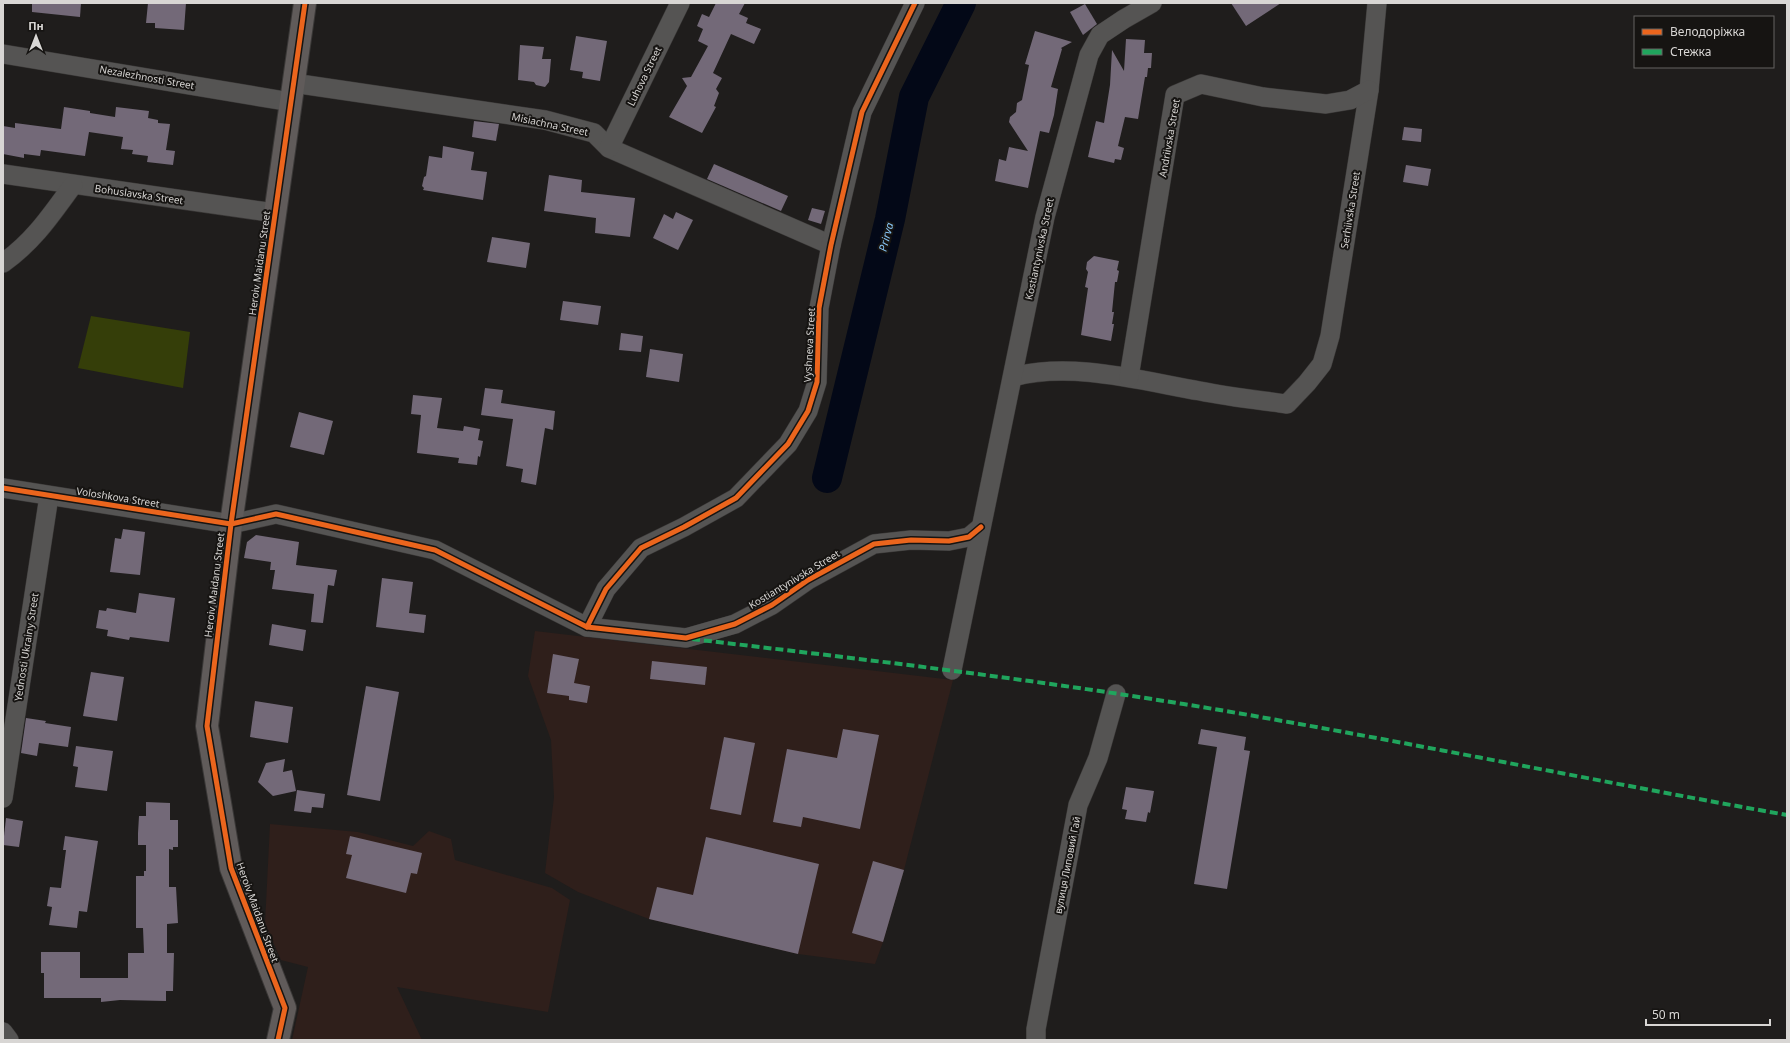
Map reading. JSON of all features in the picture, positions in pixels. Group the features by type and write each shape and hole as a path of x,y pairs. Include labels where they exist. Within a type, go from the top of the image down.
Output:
{"street":[{"name":"Heroiv Maidanu Street","path":"278,1040 285,1008 231,868 207,726 231,524 304,3"},
{"name":"Luhova Street","path":"609,148 680,3"},
{"name":"Vyshneva Street","path":"587,627 606,590 641,548 684,527 736,498 788,444 808,411 817,382 819,308 830,244 862,112 915,3"},
{"name":"Kostiantynivska Street","path":"952,670 1045,217 1089,55 1100,35 1152,3"},
{"name":"Serhiivska Street","path":"1128,377 1202,392 1287,404 1308,383 1322,364 1330,336 1369,90 1378,3"},
{"name":"Nezalezhnosti Street","path":"3,54 94,68 292,93"},
{"name":"Andriivska Street","path":"1128,377 1175,95 1201,84 1263,97 1326,104 1350,100 1369,90"},
{"name":"Misiachna Street","path":"292,93 545,120 594,133 609,148 830,244"},
{"name":"Bohuslavska Street","path":"3,174 275,213"},
{"path":"3,263 20,251 38,233 73,185"},
{"path":"1013,377 1033,371 1055,370 1128,377"},
{"name":"Voloshkova Street","path":"3,488 231,524"},
{"name":"Yednosti Ukrainy Street","path":"3,798 49,496"},
{"path":"231,524 276,514 435,550 587,627"},
{"name":"Kostiantynivska Street","path":"587,627 686,638 735,624 766,608 808,580 874,544 911,540 949,541 969,537 981,527"},
{"name":"вулиця Липовий Гай","path":"1036,1040 1036,1029 1078,805 1098,758 1116,694"},
{"path":"3,1032 9,1040"}],"shaded area":[{"path":"535,631 953,680 904,870 875,964 798,954 649,919 578,892 545,873 554,797 551,740 528,676"},
{"path":"270,824 358,832 413,846 429,831 451,839 455,860 552,888 570,900 548,1012 397,987 422,1040 292,1040 308,967 281,960 265,924"}],"green space":[{"path":"91,316 190,332 183,388 78,368"}],"building":[{"path":"32,3 81,3 80,17 32,12"},
{"path":"148,3 186,3 184,30 155,28 155,23 146,23"},
{"path":"716,3 745,3 739,14 748,18 746,23 761,29 754,44 731,34 713,73 722,78 716,89 719,93 714,106 716,107 702,133 669,117 687,86 682,78 691,77 708,46 698,41 703,29 697,26 702,14 709,17"},
{"path":"1231,3 1281,3 1246,26"},
{"path":"1085,4 1097,24 1083,35 1070,12"},
{"path":"1035,31 1072,42 1061,48 1062,49 1051,87 1058,89 1054,115 1049,133 1040,131 1028,188 995,181 999,159 1006,161 1009,147 1028,151 1009,122 1010,117 1016,112 1017,103 1022,100 1029,65 1025,64"},
{"path":"576,36 607,41 600,81 582,78 583,72 570,70"},
{"path":"1126,39 1145,40 1144,53 1152,53 1151,68 1148,68 1147,77 1145,77 1138,119 1125,117 1118,146 1124,148 1121,160 1115,159 1114,163 1088,157 1096,121 1104,123 1110,85 1112,50 1124,71"},
{"path":"520,45 544,47 542,59 551,59 549,82 545,87 536,85 534,82 518,80"},
{"path":"64,107 115,117 116,107 149,111 148,118 158,120 158,123 170,124 166,150 175,151 173,165 147,162 148,156 132,154 133,150 121,149 123,137 89,132 85,156 41,150 40,156 24,154 24,158 3,154 3,126 15,128 15,123 61,129"},
{"path":"474,121 499,124 496,141 472,137"},
{"path":"1404,127 1422,129 1421,142 1402,140"},
{"path":"443,146 474,152 471,170 487,172 483,200 423,190 424,188 422,186 424,177 426,176 429,156 442,158"},
{"path":"714,164 788,196 781,211 707,179"},
{"path":"1406,165 1431,169 1428,186 1403,182"},
{"path":"549,175 582,180 581,192 635,198 630,237 595,233 596,218 544,211"},
{"path":"812,208 825,211 821,224 808,220"},
{"path":"676,212 693,220 678,250 653,238 664,214 673,219"},
{"path":"492,237 530,243 526,268 487,262"},
{"path":"1094,256 1119,261 1117,270 1119,271 1117,282 1115,282 1112,312 1114,312 1112,324 1114,324 1111,341 1081,335 1088,288 1085,287 1088,272 1086,269 1087,262"},
{"path":"563,301 601,306 598,325 560,320"},
{"path":"621,333 643,336 641,352 619,350"},
{"path":"650,349 683,354 679,382 646,377"},
{"path":"485,388 503,390 501,403 555,411 553,430 545,428 536,485 521,482 523,469 506,466 513,419 481,415"},
{"path":"413,395 442,398 437,428 463,431 464,426 480,429 478,440 483,441 480,457 478,456 477,465 458,463 459,458 417,453 421,415 411,414"},
{"path":"299,412 333,421 324,455 290,447"},
{"path":"123,529 145,532 140,575 110,572 115,538 121,539"},
{"path":"256,535 299,542 296,565 337,570 334,586 328,585 323,623 311,622 314,594 272,589 275,570 270,570 271,562 244,558 247,542"},
{"path":"382,578 413,582 409,613 426,615 424,633 376,627"},
{"path":"139,593 175,598 169,642 130,637 129,640 107,636 108,630 96,628 99,610 106,611 107,608 136,613"},
{"path":"272,624 306,630 303,651 269,645"},
{"path":"553,654 579,659 574,683 590,686 587,703 569,700 569,696 547,693"},
{"path":"652,661 707,667 705,685 650,679"},
{"path":"91,672 124,677 117,721 83,716"},
{"path":"366,686 399,692 380,801 347,795"},
{"path":"255,701 293,707 288,743 250,737"},
{"path":"26,718 71,727 68,747 39,743 37,756 21,753"},
{"path":"843,729 879,735 860,829 803,817 801,827 773,822 787,749 837,758"},
{"path":"1201,729 1246,737 1244,750 1250,751 1227,889 1194,884 1217,747 1198,744"},
{"path":"724,737 755,743 741,815 710,809"},
{"path":"76,746 113,751 107,791 75,787 78,767 73,766"},
{"path":"285,759 283,772 292,770 296,791 273,796 258,782 266,763"},
{"path":"1126,787 1154,791 1150,813 1148,812 1146,822 1125,819 1127,810 1122,809"},
{"path":"297,790 325,794 323,808 312,807 311,813 294,811"},
{"path":"146,802 170,803 170,820 178,820 178,847 173,847 173,850 169,849 169,887 176,887 178,923 167,924 167,953 174,953 173,991 166,991 166,1001 120,1000 101,1002 101,998 44,998 44,973 41,973 41,952 80,952 80,978 128,978 128,953 144,953 143,928 136,928 136,876 144,876 144,871 146,871 146,845 138,845 138,833 139,816 146,816"},
{"path":"6,818 23,821 19,847 3,845"},
{"path":"65,836 98,841 87,912 79,911 77,928 49,925 52,907 47,906 50,887 61,888 66,850 63,850"},
{"path":"350,836 422,853 417,874 411,873 406,893 346,878 352,855 346,854"},
{"path":"706,837 819,864 798,954 649,919 657,887 693,895"},
{"path":"873,861 904,870 883,942 852,933"}],"waterway":[{"name":"Prirva","path":"827,478 890,219 914,97 961,3"}],"marked path":[{"path":"692,639 985,675 1204,707 1341,731 1787,815"}],"cycle path":[{"path":"278,1040 285,1008 231,868 207,726 231,524 305,3"},
{"path":"587,627 606,589 641,548 684,527 736,498 788,444 808,411 817,382 819,308 831,245 862,112 915,3"},
{"path":"3,488 231,524 276,514 435,550 587,627 686,638 735,624 772,605 808,580 874,544 911,540 949,541 969,537 981,527"}]}
